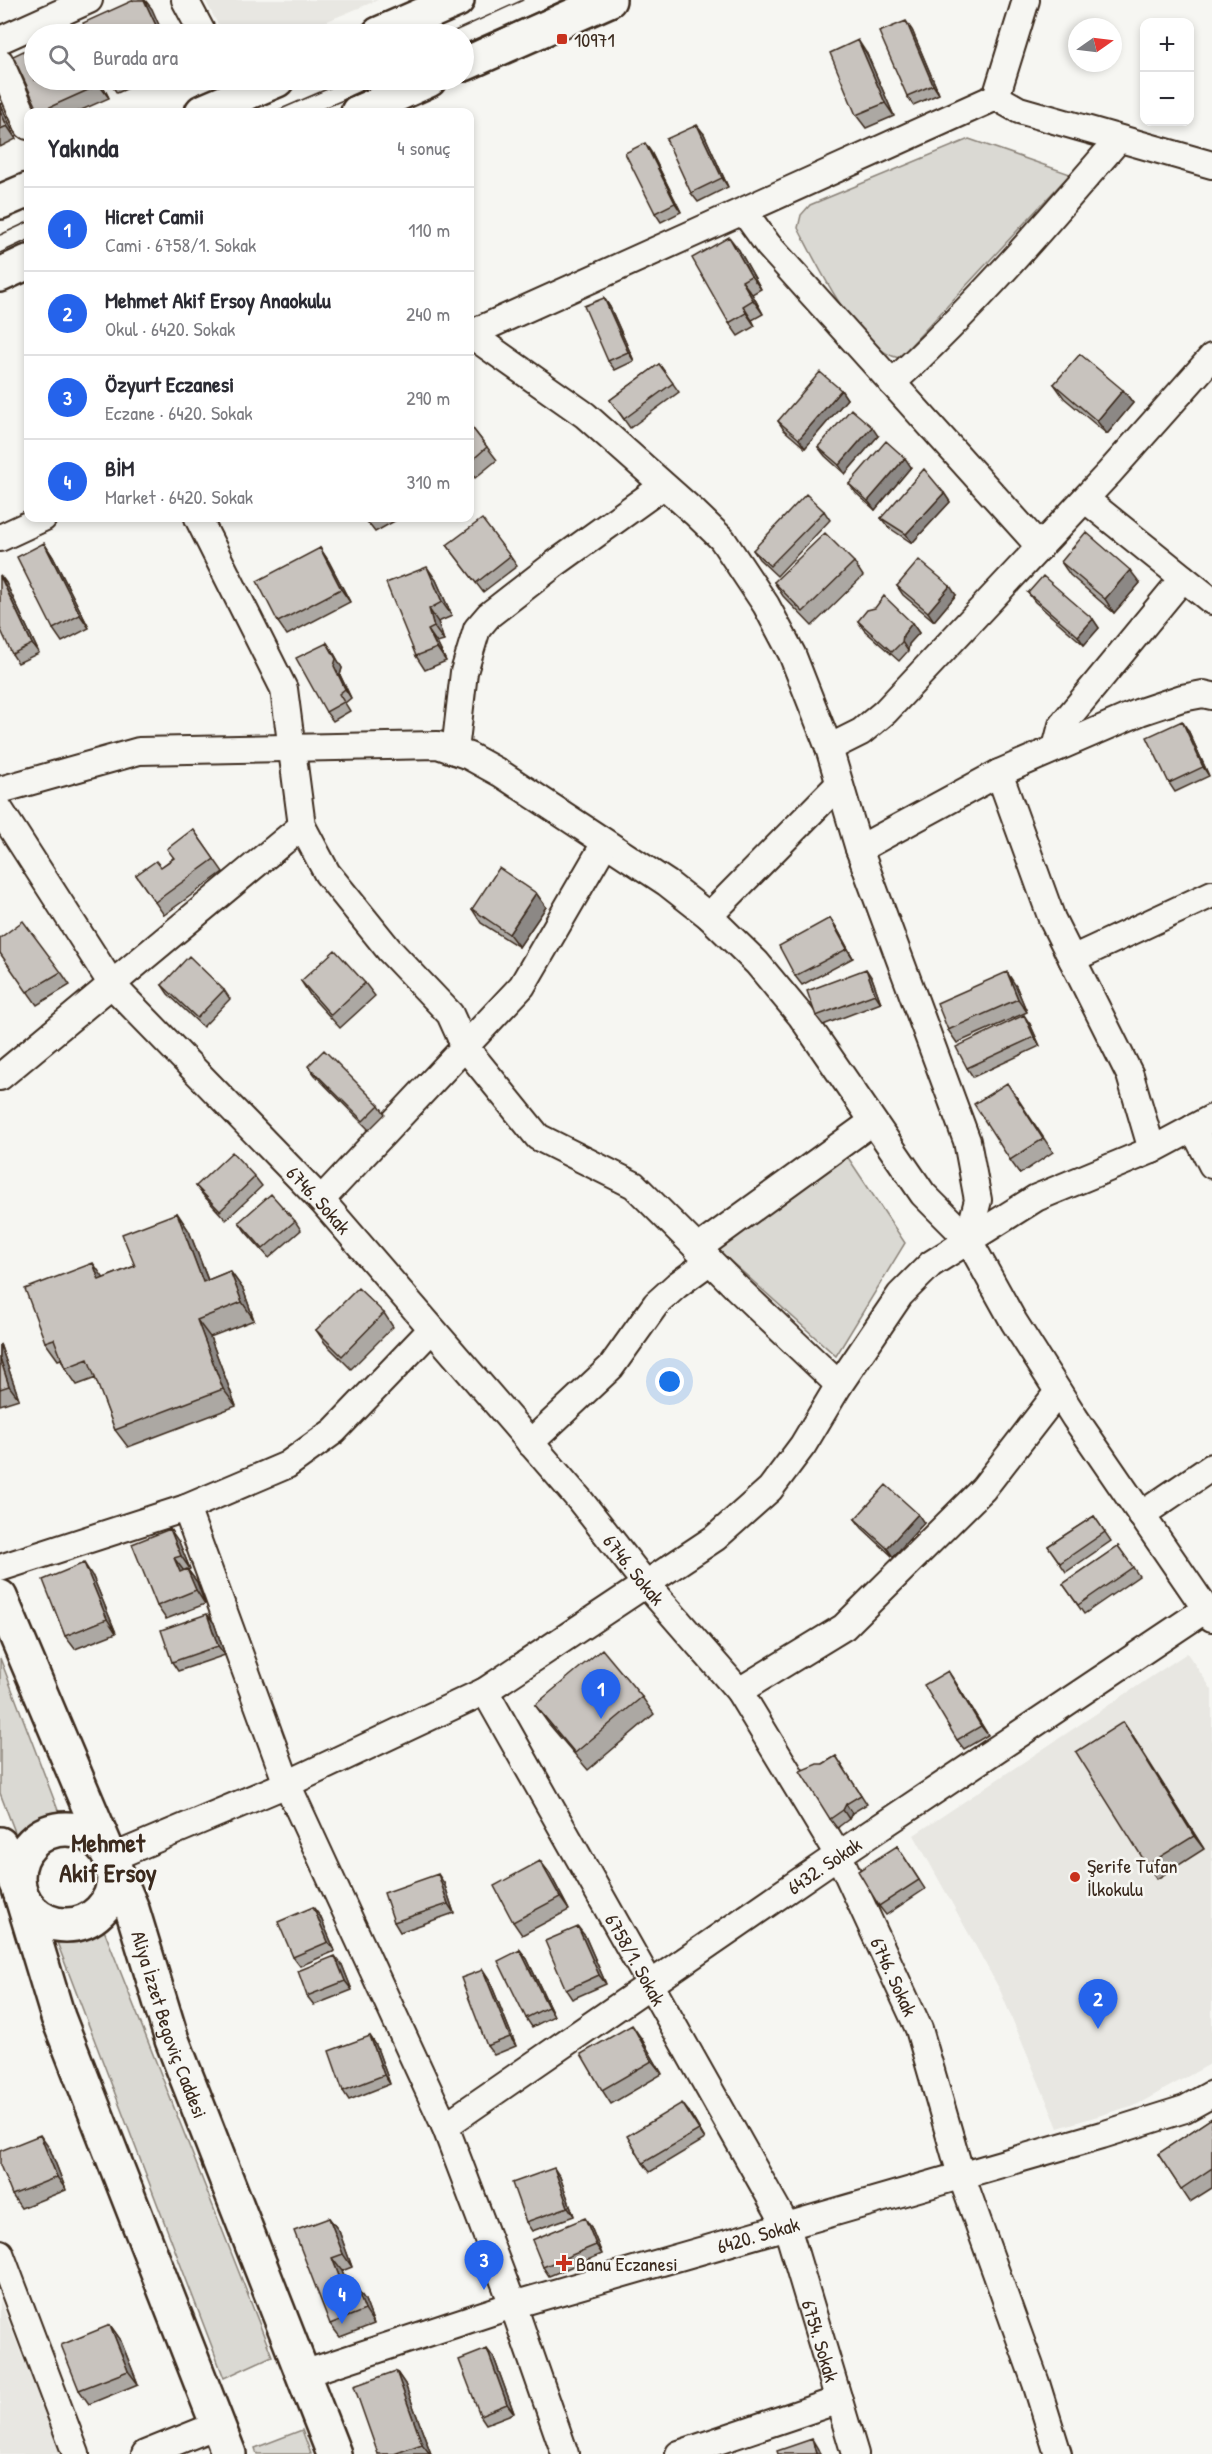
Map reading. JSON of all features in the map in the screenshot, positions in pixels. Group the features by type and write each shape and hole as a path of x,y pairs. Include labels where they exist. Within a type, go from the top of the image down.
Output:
{"main road":[{"path":"401,24 457,0"},
{"path":"474,60 609,0"},
{"path":"207,108 230,90"},
{"path":"367,108 407,90"},
{"path":"0,202 24,191"},
{"path":"0,275 24,264"},
{"name":"Aliya İzzet Begoviç Caddesi","path":"0,1597 132,1908 172,2040 334,2454"},
{"path":"59,1828 75,1829 90,1834 111,1858 114,1874 110,1897 95,1916 81,1923 58,1924 36,1915 25,1903 9,1893 22,1857 37,1838 59,1828"},
{"path":"0,1844 9,1893 223,2439"}],"street":[{"path":"35,24 88,0"},
{"path":"185,0 198,24"},
{"path":"474,332 745,213 996,97 1026,0"},
{"path":"0,40 24,29"},
{"path":"0,62 24,117"},
{"path":"996,97 1019,110 1212,165"},
{"path":"892,383 945,334 1001,275 1118,140"},
{"path":"745,213 768,245 1040,547"},
{"path":"474,337 585,415 722,539 746,572 792,654 829,748 859,849 967,1141 978,1200 968,1239"},
{"path":"829,748 861,732 885,712 1085,499 1212,357"},
{"path":"455,751 464,672 477,629 489,615 556,563 663,486"},
{"path":"1085,499 1212,601"},
{"path":"0,538 34,522"},
{"path":"200,522 284,689 302,826 327,873 390,951 450,1014 465,1047 538,1137 634,1185 703,1255 839,1385"},
{"path":"1056,748 1062,725 1183,578"},
{"path":"859,849 999,773 1056,748 1140,712 1182,698 1203,694 1212,696"},
{"path":"0,790 138,751 290,746 438,745 455,751 510,779 667,884 709,916 757,963 801,1016 922,1194 968,1239 1014,1322 1058,1392 1209,1613"},
{"path":"999,773 1052,919 1130,1075 1152,1150"},
{"path":"709,916 839,784"},
{"name":"6746. Sokak","path":"0,810 112,986 321,1200 579,1499 645,1583 739,1691 838,1856 919,2029 961,2175 1036,2383 1058,2454"},
{"path":"0,1077 302,826"},
{"path":"321,1200 522,986 605,843"},
{"path":"1072,959 1212,894"},
{"path":"530,1443 611,1367 656,1304 677,1285 703,1255 872,1122"},
{"path":"111,1858 287,1784 485,1691 715,1538 770,1489 803,1444 839,1385 900,1295 931,1264 968,1239 1036,1198 1152,1150 1202,1123 1212,1165"},
{"path":"0,1568 186,1508 287,1466 334,1431 431,1330"},
{"path":"739,1691 844,1627 983,1489 1058,1392"},
{"path":"1141,1515 1212,1467"},
{"path":"186,1508 287,1784 446,2126 513,2305 565,2454"},
{"name":"6432. Sokak","path":"446,2126 838,1856 1209,1613"},
{"name":"6758/1. Sokak","path":"485,1691 787,2227"},
{"name":"6420. Sokak","path":"303,2374 513,2305 787,2227 1185,2109 1212,2094"},
{"name":"6754. Sokak","path":"787,2227 855,2454"},
{"path":"0,2253 76,2454"},
{"path":"679,2454 839,2400"},
{"path":"145,2454 223,2439"}],"shaded area":[{"path":"205,0 378,0 320,24 218,24"},
{"path":"969,139 1070,174 899,358 883,352 868,339 840,304 798,228 801,215 810,205"},
{"path":"847,1156 905,1243 836,1356 716,1248"},
{"name":"Şerife Tufan İlkokulu","path":"1187,1653 1212,1690 1212,2063 1138,2104 1058,2128 1000,1990 914,1835"},
{"path":"0,1658 69,1839 25,1858 0,1793"},
{"path":"102,1925 272,2356 224,2378 55,1937"},
{"path":"0,2300 61,2454 0,2454"},
{"path":"302,2430 311,2454 257,2454 255,2448"}],"building":[{"path":"134,0 144,0 155,24 83,24"},
{"path":"906,21 933,85 907,96 879,32"},
{"path":"858,40 885,103 856,115 830,53"},
{"path":"24,51 24,80 13,56"},
{"path":"29,90 88,90 48,108 37,108"},
{"path":"0,111 7,126 0,129"},
{"path":"697,125 722,178 691,193 666,139"},
{"path":"645,143 675,203 655,213 625,153"},
{"path":"729,237 751,276 742,281 753,300 743,306 746,313 729,323 692,258"},
{"path":"604,298 628,352 608,361 584,306"},
{"path":"1080,354 1123,390 1097,421 1054,384"},
{"path":"659,364 673,383 624,419 610,400"},
{"path":"820,372 841,390 799,439 778,421"},
{"path":"851,409 872,427 839,465 818,447"},
{"path":"474,430 487,447 474,458"},
{"path":"886,441 905,458 868,501 849,484"},
{"path":"924,469 944,493 906,534 881,518"},
{"path":"806,494 824,511 770,566 753,550"},
{"path":"482,519 510,556 476,583 447,545"},
{"path":"1086,532 1130,570 1105,599 1061,562"},
{"path":"825,533 854,562 803,612 774,582"},
{"path":"44,543 80,615 53,629 17,557"},
{"path":"320,548 341,589 278,622 257,581"},
{"path":"919,560 950,586 928,612 897,586"},
{"path":"427,567 442,602 429,609 434,627 428,630 437,648 416,656 386,583"},
{"path":"0,576 32,644 12,654 0,628"},
{"path":"1043,576 1093,619 1078,636 1028,593"},
{"path":"884,596 912,623 903,635 902,642 892,652 858,621 867,610 875,608"},
{"path":"327,643 336,659 334,666 345,689 339,694 344,702 326,712 296,658"},
{"path":"1182,721 1203,767 1169,783 1147,737"},
{"path":"193,829 214,859 155,902 136,875 156,861 161,867 174,858 167,849"},
{"path":"499,868 536,893 509,934 472,909"},
{"path":"830,918 847,949 795,976 779,946"},
{"path":"23,921 61,972 27,992 0,953 0,938"},
{"path":"335,950 365,983 331,1015 301,981"},
{"path":"189,956 224,990 197,1018 162,985"},
{"path":"866,969 875,994 816,1016 807,991"},
{"path":"1007,972 1018,999 948,1030 937,1003"},
{"path":"1024,1015 1034,1037 967,1068 956,1047"},
{"path":"324,1050 379,1105 363,1121 308,1066"},
{"path":"1007,1083 1043,1139 1010,1160 974,1104"},
{"path":"232,1152 255,1177 220,1211 196,1186"},
{"path":"271,1194 295,1221 263,1249 239,1222"},
{"path":"177,1213 203,1282 230,1271 242,1302 197,1320 223,1389 115,1430 88,1359 65,1368 54,1339 45,1342 25,1289 93,1263 99,1280 135,1266 122,1234"},
{"path":"358,1288 384,1313 342,1356 316,1330"},
{"path":"0,1358 9,1386 0,1389"},
{"path":"886,1485 918,1514 887,1548 855,1519"},
{"path":"1094,1516 1105,1532 1060,1563 1048,1546"},
{"path":"170,1529 181,1556 174,1558 180,1572 187,1569 196,1590 157,1606 132,1544"},
{"path":"1118,1546 1133,1567 1078,1605 1063,1584"},
{"path":"84,1563 107,1619 65,1636 43,1580"},
{"path":"207,1614 218,1646 172,1662 161,1630"},
{"path":"602,1649 642,1697 575,1753 535,1705"},
{"path":"948,1671 981,1726 957,1740 924,1685"},
{"path":"1123,1722 1194,1836 1147,1865 1076,1752"},
{"path":"836,1756 861,1795 846,1804 843,1810 830,1819 800,1771 823,1764"},
{"path":"897,1846 919,1880 879,1906 858,1871"},
{"path":"540,1861 560,1897 513,1922 494,1886"},
{"path":"438,1874 448,1904 394,1922 384,1893"},
{"path":"313,1907 328,1942 293,1957 278,1922"},
{"path":"578,1927 599,1975 566,1990 545,1941"},
{"path":"520,1950 548,2007 526,2018 498,1961"},
{"path":"335,1956 345,1981 307,1996 298,1971"},
{"path":"483,1970 510,2037 487,2046 461,1978"},
{"path":"632,2025 652,2061 602,2090 581,2054"},
{"path":"370,2036 384,2075 343,2091 329,2051"},
{"path":"682,2103 699,2130 643,2163 627,2136"},
{"path":"1212,2118 1212,2168 1181,2189 1158,2154"},
{"path":"40,2135 57,2177 12,2195 0,2165 0,2151"},
{"path":"554,2168 568,2207 526,2222 512,2183"},
{"path":"329,2218 343,2254 332,2258 345,2291 356,2287 365,2310 330,2324 294,2231"},
{"path":"585,2218 596,2245 543,2267 532,2240"},
{"path":"110,2325 128,2371 79,2390 61,2345"},
{"path":"487,2349 507,2404 480,2415 459,2360"},
{"path":"396,2371 422,2444 394,2454 378,2454 354,2386"},
{"path":"812,2439 816,2454 778,2454 777,2451"}],"tram line":[{"path":"470,24 523,0"},
{"path":"474,41 563,0"},
{"path":"283,108 325,90"},
{"path":"324,108 367,90"},
{"path":"0,235 24,224"},
{"path":"0,253 24,242"}],"place":[{"name":"10971","path":"562,39"},
{"name":"Hicret Camii","path":"601,1719"},
{"name":"Şerife Tufan İlkokulu","path":"1075,1877"},
{"name":"Mehmet Akif Ersoy Anaokulu","path":"1098,2029"},
{"name":"Banu Eczanesi","path":"564,2263"},
{"name":"Özyurt Eczanesi","path":"484,2290"},
{"name":"BİM","path":"342,2324"}],"district":[{"name":"Mehmet Akif Ersoy","path":"108,1857"}]}
